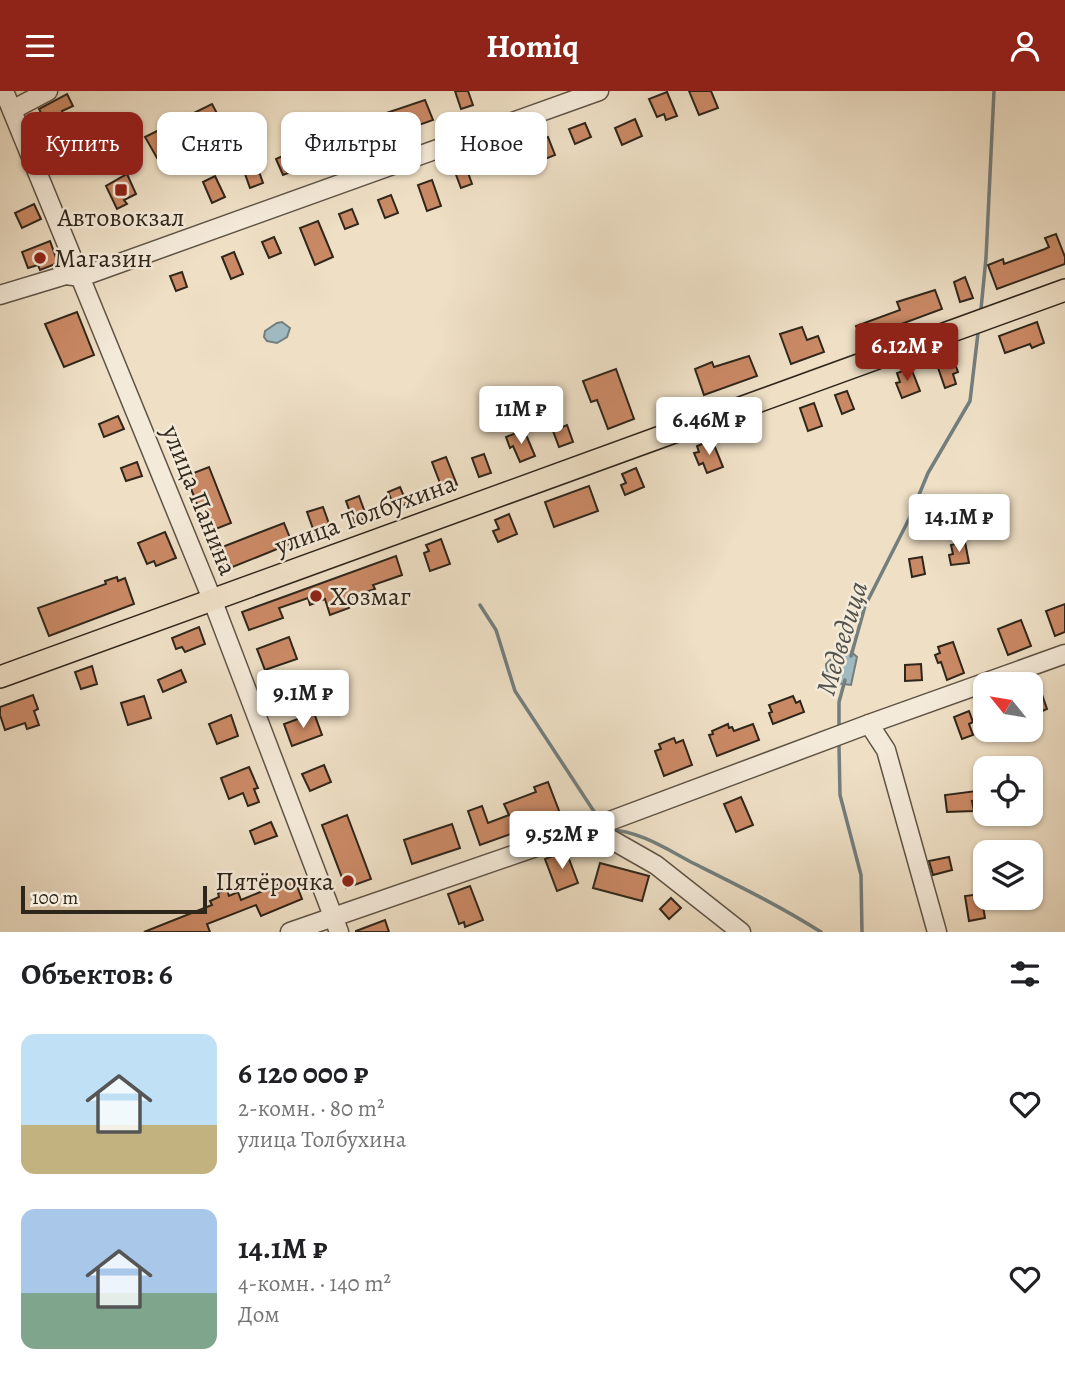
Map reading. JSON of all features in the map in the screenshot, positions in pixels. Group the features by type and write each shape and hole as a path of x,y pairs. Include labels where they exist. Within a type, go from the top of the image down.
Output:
{"main road":[{"name":"улица Толбухина","path":"0,677 1065,290"}],"street":[{"name":"улица Панина","path":"4,91 212,599 336,924"},
{"path":"12,110 48,91"},
{"path":"0,295 66,275 81,277 599,91"},
{"path":"290,932 336,924 869,724 1065,654"},
{"path":"869,724 886,750 937,932"},
{"path":"591,828 656,865 741,932"}],"water":[{"path":"282,322 290,328 287,337 277,343 267,341 264,337 265,331"},
{"path":"844,646 857,657 851,685 828,682 826,664"}],"building":[{"path":"455,91 468,91 473,105 461,109"},
{"path":"689,91 711,91 718,108 699,115"},
{"path":"667,92 677,116 666,120 664,114 657,117 649,99"},
{"path":"67,94 73,106 62,112 40,112 39,109"},
{"path":"425,100 433,120 421,124 421,112 389,112"},
{"path":"212,104 216,112 196,112"},
{"path":"635,119 642,136 622,145 615,128"},
{"path":"585,123 591,137 575,144 569,129"},
{"path":"157,131 157,158 145,137"},
{"path":"547,137 555,155 547,158"},
{"path":"281,157 281,170 276,159"},
{"name":"Автовокзал","path":"127,175 136,194 124,200 127,204 117,209 106,186"},
{"path":"245,175 260,175 263,183 250,188"},
{"path":"456,175 469,175 472,184 461,188"},
{"path":"215,176 225,197 212,203 203,182"},
{"path":"432,180 441,206 427,211 418,185"},
{"path":"391,195 398,213 385,218 378,200"},
{"path":"34,204 41,219 22,228 15,213"},
{"path":"352,209 358,224 345,229 339,214"},
{"path":"318,221 333,257 315,265 300,228"},
{"path":"1056,234 1065,264 997,289 988,265 1003,259 1004,264 1045,249 1049,247 1045,238"},
{"path":"274,237 281,253 269,258 262,242"},
{"name":"Магазин","path":"50,241 58,263 40,270 38,265 28,268 22,252"},
{"path":"234,252 243,274 231,279 222,257"},
{"path":"182,272 187,287 176,291 170,276"},
{"path":"965,277 973,298 960,302 954,282"},
{"path":"935,290 942,309 861,339 856,326 900,310 897,302"},
{"path":"77,312 94,355 64,367 45,324"},
{"path":"1037,322 1044,343 1032,348 1030,344 1005,353 999,336"},
{"path":"802,327 807,340 818,336 824,352 791,364 780,334"},
{"path":"951,353 958,372 953,374 956,384 945,388 935,359"},
{"path":"749,356 757,376 704,395 695,369 712,362 714,367"},
{"path":"911,368 920,391 902,398 896,383 900,382 897,373"},
{"path":"616,369 634,419 608,429 597,400 591,402 583,381"},
{"path":"847,391 854,409 842,414 835,395"},
{"path":"814,403 822,426 808,431 800,408"},
{"path":"118,416 124,429 104,437 99,424"},
{"path":"567,425 573,442 559,447 553,431"},
{"path":"524,430 535,456 520,462 506,437"},
{"path":"712,440 723,467 707,473 703,463 699,465 694,453 699,452 697,446"},
{"path":"484,454 491,473 479,477 472,458"},
{"path":"446,457 457,485 443,491 432,462"},
{"path":"137,462 142,476 126,481 121,468"},
{"path":"209,467 231,523 208,532 186,476"},
{"path":"636,468 644,487 625,495 621,485 626,483 622,474"},
{"path":"589,486 598,511 554,527 545,502"},
{"path":"400,487 407,504 395,508 388,492"},
{"path":"359,496 367,518 354,523 346,501"},
{"path":"323,507 332,532 316,537 307,512"},
{"path":"509,514 517,534 498,542 493,531 499,529 495,520"},
{"path":"284,523 292,543 225,570 217,549"},
{"path":"165,532 176,558 156,566 154,561 147,564 138,543"},
{"path":"441,539 450,564 430,571 424,553 429,551 426,545"},
{"path":"965,542 969,563 951,565 951,545"},
{"path":"396,556 402,575 373,585 375,589 346,599 349,608 330,615 325,599 310,605 308,598 279,608 283,618 249,630 242,612"},
{"path":"922,557 925,574 912,577 909,559"},
{"path":"117,577 118,581 125,578 134,604 49,636 38,608 106,584 105,581"},
{"path":"1065,604 1065,632 1055,636 1046,611"},
{"path":"1021,620 1031,646 1008,655 998,629"},
{"path":"199,627 205,644 185,652 182,647 176,649 172,638"},
{"path":"289,637 297,659 265,670 257,649"},
{"path":"953,642 964,673 947,680 941,662 938,663 935,655 940,653 938,647"},
{"path":"921,664 922,680 905,681 905,665"},
{"path":"92,666 97,684 81,689 75,672"},
{"path":"181,670 186,682 163,692 158,680"},
{"path":"33,695 38,709 34,711 39,725 27,729 25,723 5,730 0,707"},
{"path":"144,696 151,718 128,725 121,703"},
{"path":"793,696 796,703 800,701 804,712 773,724 769,705"},
{"path":"969,711 973,722 969,724 973,735 962,739 954,717"},
{"path":"314,713 322,735 292,746 284,724"},
{"path":"231,715 238,736 217,744 209,724"},
{"path":"728,724 734,731 753,724 759,740 717,756 709,735"},
{"path":"674,738 676,743 683,740 692,765 664,776 655,751 661,749 659,744"},
{"path":"324,765 331,782 310,791 302,774"},
{"path":"249,767 258,788 254,789 259,802 248,806 243,793 229,799 221,778"},
{"path":"548,782 561,816 480,845 468,811 482,806 488,823 509,815 504,804 536,792 534,787"},
{"path":"973,791 973,811 947,812 945,795"},
{"path":"741,797 753,825 736,832 724,804"},
{"path":"347,815 371,879 346,888 322,825"},
{"path":"271,822 277,836 255,844 250,831"},
{"path":"452,824 460,848 412,864 404,840"},
{"path":"566,851 578,883 557,891 545,859"},
{"path":"949,857 952,870 933,875 929,861"},
{"path":"600,863 649,876 642,901 593,888"},
{"path":"294,878 302,899 261,916 256,905 207,924 210,932 144,932 212,905 210,901 219,897 218,893 227,890 229,896 238,892 241,900"},
{"path":"470,886 483,920 465,927 464,922 459,924 448,894"},
{"path":"973,895 973,910 984,910 985,918 969,921 965,896"},
{"path":"671,898 681,908 669,919 660,909"},
{"path":"385,920 389,932 356,932 356,931"}],"waterway":[{"name":"Медведица","path":"981,309 994,91"},
{"name":"Медведица","path":"851,656 865,606 909,519 928,473 970,401 978,333"},
{"path":"480,605 496,630 515,691 597,816"},
{"name":"Медведица","path":"839,725 839,702 845,680"},
{"name":"Медведица","path":"839,746 840,795 861,875 862,932"},
{"path":"609,830 631,833 652,842 821,932"}],"place":[{"name":"Автовокзал","path":"121,190"},
{"name":"Магазин","path":"40,258"},
{"name":"Хозмаг","path":"316,596"},
{"name":"Пятёрочка","path":"348,881"}]}
